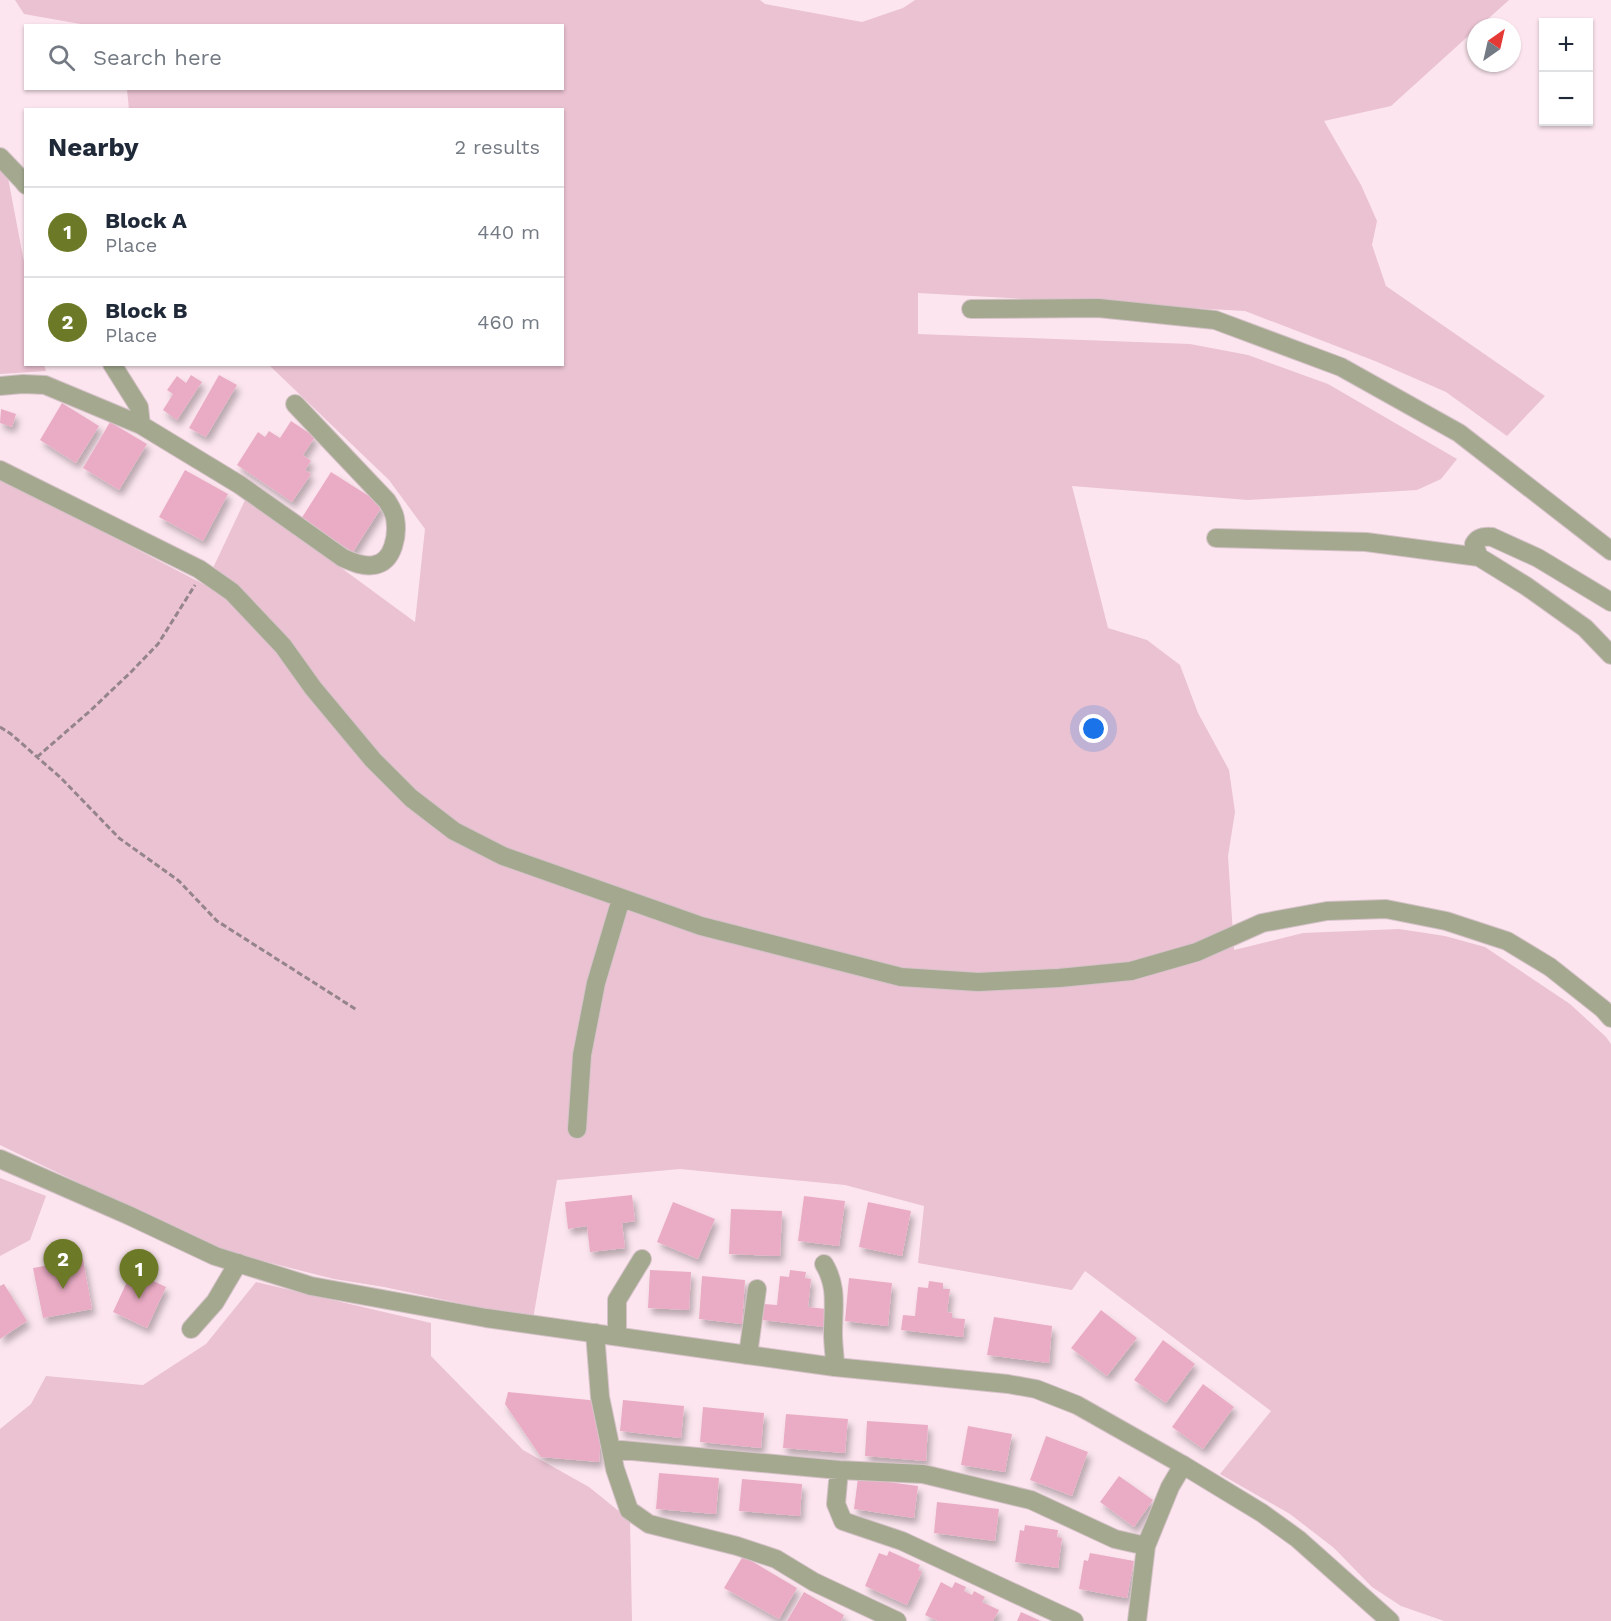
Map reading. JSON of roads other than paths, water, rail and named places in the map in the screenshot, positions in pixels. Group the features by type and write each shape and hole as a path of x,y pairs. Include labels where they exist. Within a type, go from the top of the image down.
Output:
{"street":[{"path":"0,157 24,182"},
{"path":"971,309 1098,308 1215,320 1341,367 1459,433 1611,551"},
{"path":"113,366 139,407 141,425"},
{"path":"0,386 23,384 45,386 141,425 240,485 343,558 362,566 377,565 387,558 393,548 396,531 395,515 387,501 295,404"},
{"path":"0,470 199,569 232,592 283,646 313,688 373,760 411,798 454,831 503,856 621,899 701,926 901,977 978,982 1059,978 1131,971 1197,952 1262,923 1327,911 1386,909 1446,921 1507,941 1550,967 1611,1018"},
{"path":"1611,602 1538,558 1492,537 1484,536 1477,539 1474,544 1474,550 1479,557 1526,586 1585,628 1611,655"},
{"path":"1216,538 1366,542 1479,557"},
{"path":"578,1129 582,1055 596,983 621,899"},
{"path":"0,1159 215,1256 312,1286 475,1316 748,1355 1036,1389 1077,1406 1183,1465 1262,1514 1298,1539 1390,1621"},
{"path":"617,1336 617,1299 642,1259"},
{"path":"191,1329 215,1302 238,1263"},
{"path":"824,1264 831,1276 835,1305 833,1335 836,1367"},
{"path":"748,1355 757,1289"},
{"path":"595,1333 600,1397 615,1469 629,1510 649,1524 776,1558 814,1582 897,1621"},
{"path":"611,1449 839,1470 924,1474 1032,1500 1115,1539 1146,1546"},
{"path":"1137,1621 1146,1546 1170,1487 1183,1465"},
{"path":"839,1470 836,1504 843,1521 902,1541 1074,1621"}],"place":[{"name":"Block B","path":"63,1289"},
{"name":"Block A","path":"139,1299"}]}
